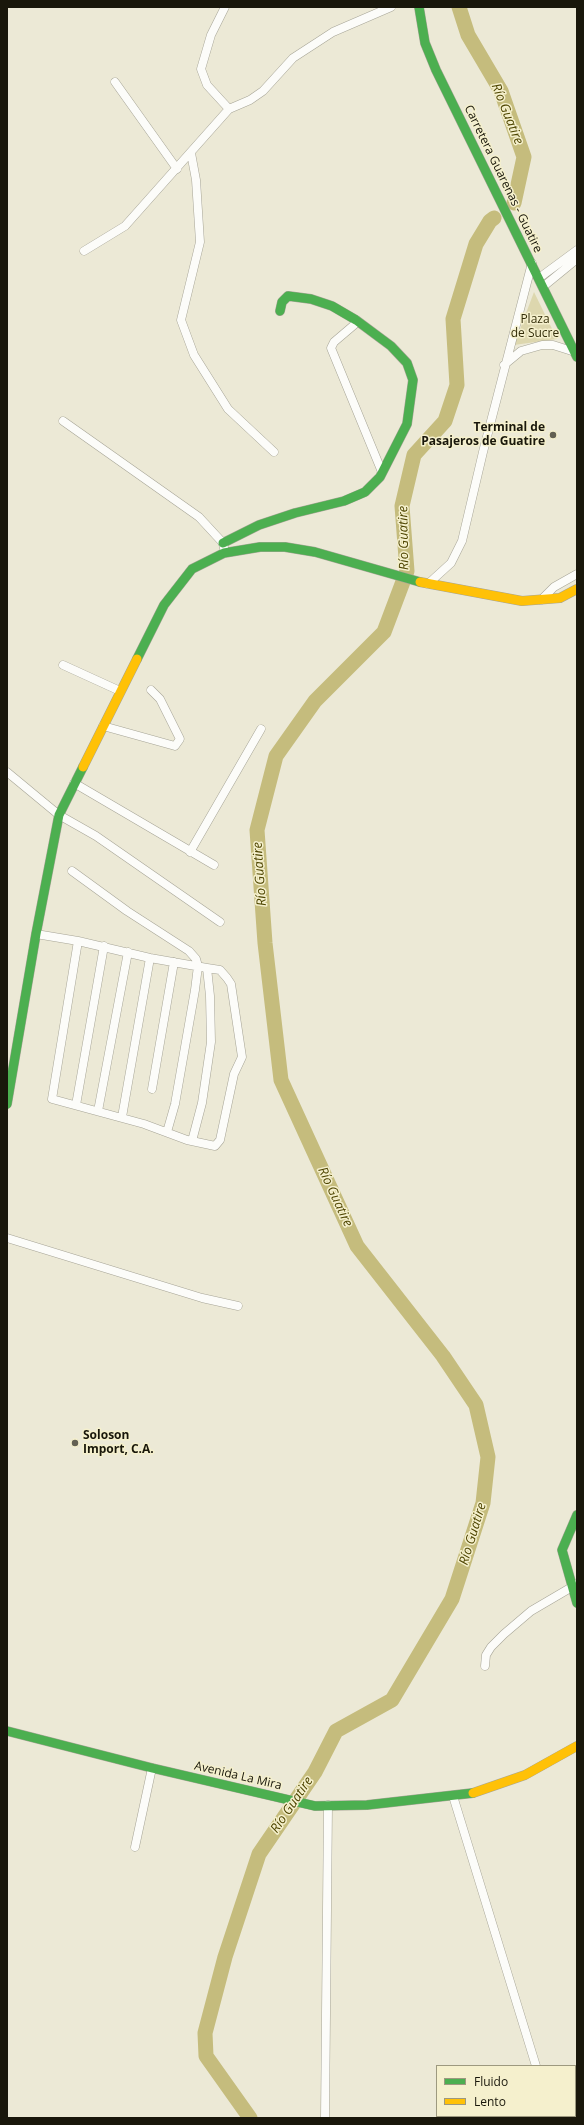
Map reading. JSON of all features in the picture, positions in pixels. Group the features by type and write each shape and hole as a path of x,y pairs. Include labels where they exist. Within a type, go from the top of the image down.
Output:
{"street":[{"path":"225,7 211,35 201,69 207,85 229,109"},
{"path":"84,251 125,226 229,109 250,100 263,91 293,58 333,32 391,7"},
{"name":"Carretera Guarenas - Guatire","path":"419,7 429,54 576,355"},
{"path":"115,82 177,169"},
{"path":"191,153 196,180 200,242 181,320 194,355 228,408 274,452"},
{"path":"541,282 577,250"},
{"path":"541,282 577,259"},
{"path":"428,584 451,563 462,541 504,365 532,263"},
{"path":"223,543 259,525 295,513 356,497 373,486 407,424 413,380 411,369 403,358 386,342 356,320 332,306 293,295 288,296 282,302 280,311"},
{"path":"356,320 354,325 334,342 331,348 382,472"},
{"path":"504,365 521,352 542,345 553,345 576,355"},
{"path":"63,421 199,517 223,543 224,553"},
{"path":"7,1104 36,934 59,815 164,605 192,569 224,553 260,547 285,547 315,552 428,584 522,601 560,598 577,589"},
{"path":"541,600 554,587 577,574"},
{"path":"63,665 120,691"},
{"path":"103,726 176,746 180,739 160,699 151,690"},
{"path":"190,852 261,729"},
{"path":"7,772 59,815 96,836 220,922"},
{"path":"74,783 214,865"},
{"path":"72,871 127,911 189,951 196,959 198,966 175,1104 166,1132"},
{"path":"36,934 78,941 104,946 150,958 220,970 231,984 242,1057 234,1074 220,1140 215,1146 192,1141 122,1118 52,1099 78,941"},
{"path":"76,1105 104,946"},
{"path":"98,1111 128,952"},
{"path":"122,1118 150,958"},
{"path":"152,1089 174,962"},
{"path":"192,1141 202,1103 210,1042 211,1004 208,968"},
{"path":"7,1238 202,1298 238,1306"},
{"path":"577,1515 562,1550 574,1586 577,1603"},
{"path":"485,1666 486,1655 491,1647 504,1634 531,1611 574,1586"},
{"name":"Avenida La Mira","path":"7,1731 152,1768 315,1806 366,1804 466,1795 495,1787 525,1775 577,1746"},
{"path":"135,1848 152,1768"},
{"path":"453,1796 536,2065"},
{"path":"324,2118 328,1805"}],"green space":[{"name":"Plaza de Sucre","path":"534,292 557,339 514,345"}],"waterway":[{"name":"Río Guatire","path":"459,7 468,35 501,91 524,157 514,203"},
{"name":"Río Guatire","path":"250,2118 206,2056 205,2033 225,1957 259,1854 315,1772 336,1731 392,1700 452,1599 483,1503 488,1457 476,1405 443,1356 357,1246 281,1080 265,943 257,830 276,756 315,701 384,632 407,571 402,506 414,455 445,421 457,385 453,319 476,244 490,221 494,218"}],"traffic: fast":[{"path":"419,7 425,43 436,70 577,357"},
{"path":"223,543 259,525 295,513 344,501 365,492 380,477 407,424 413,380 407,363 391,346 356,320 332,306 311,299 288,296 282,302 280,311"},
{"path":"137,659 164,605 192,569 224,553 260,547 285,547 315,552 420,582"},
{"path":"7,1104 36,934 59,815 83,767"},
{"path":"577,1515 562,1550 577,1603"},
{"path":"7,1731 152,1768 315,1806 367,1805 473,1793"}],"traffic: slow":[{"path":"420,582 522,601 560,598 577,589"},
{"path":"83,767 137,659"},
{"path":"473,1793 525,1775 577,1746"}],"place":[{"name":"Terminal de Pasajeros de Guatire","path":"553,435"},
{"name":"Soloson Import, C.A.","path":"75,1443"}]}
